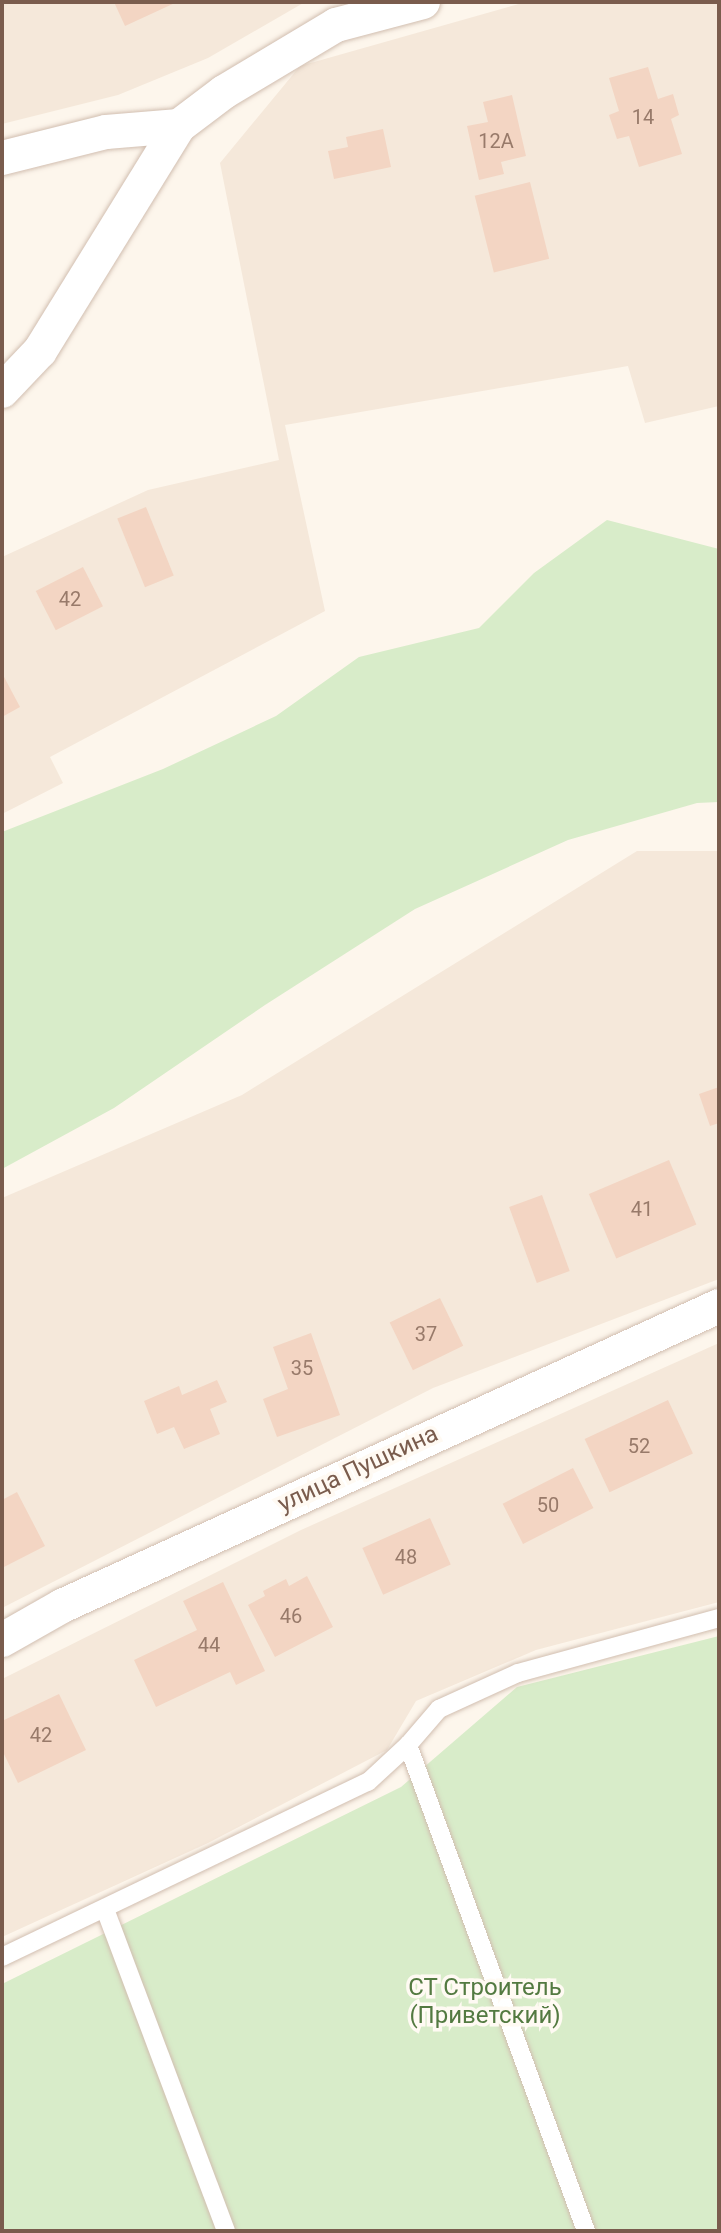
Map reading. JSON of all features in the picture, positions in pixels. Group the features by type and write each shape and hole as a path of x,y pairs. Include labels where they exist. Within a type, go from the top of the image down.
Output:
{"street":[{"path":"2,391 40,351 179,126 224,92 336,25 423,2"},
{"path":"2,158 106,132 179,126"},
{"name":"улица Пушкина","path":"2,1640 90,1593 719,1306"}],"lane":[{"path":"2,1957 368,1782 408,1745 439,1709 518,1673 719,1618"},
{"path":"408,1745 586,2231"},
{"path":"105,1909 226,2231"}],"shaded area":[{"path":"2,2 305,2 208,58 118,95 2,124"},
{"path":"526,2 719,2 719,406 645,423 628,366 285,425 325,611 50,757 63,783 2,814 2,557 148,490 279,460 220,163 300,66"},
{"path":"637,851 719,851 719,1279 433,1388 2,1608 2,1198 242,1095"},
{"path":"719,1343 719,1602 536,1650 416,1701 387,1750 208,1843 2,1937 2,1679 301,1530"}],"green space":[{"path":"607,520 719,549 719,802 697,803 568,840 415,909 265,1005 114,1108 2,1169 2,832 163,769 276,716 359,657 479,628 534,573"},
{"name":"СТ Строитель (Приветский)","path":"719,1636 719,2231 2,2231 2,1984 401,1787 517,1687"}],"building":[{"path":"114,2 177,2 125,26"},
{"path":"648,67 658,99 673,94 679,115 671,119 682,154 639,167 629,136 617,139 609,115 619,111 609,78"},
{"path":"512,95 526,156 501,162 504,174 479,180 467,126 488,122 483,102"},
{"path":"383,129 391,167 334,179 328,151 348,147 346,137"},
{"path":"530,182 549,259 494,272 475,196"},
{"path":"146,507 174,576 145,587 117,519"},
{"path":"83,567 103,606 56,630 36,591"},
{"path":"2,673 20,707 2,717"},
{"path":"719,1087 719,1123 710,1126 699,1094"},
{"path":"669,1160 696,1224 616,1258 589,1194"},
{"path":"542,1195 570,1271 537,1283 509,1207"},
{"path":"440,1298 463,1346 413,1370 390,1323"},
{"path":"311,1333 340,1415 277,1437 263,1399 288,1389 273,1347"},
{"path":"217,1380 227,1402 210,1409 220,1434 184,1449 174,1427 157,1434 144,1401 179,1386 182,1395"},
{"path":"668,1400 693,1453 610,1492 585,1439"},
{"path":"573,1468 593,1508 523,1544 503,1504"},
{"path":"17,1492 45,1546 2,1568 2,1500"},
{"path":"430,1518 451,1565 383,1595 362,1548"},
{"path":"307,1576 333,1627 275,1657 248,1605 265,1596 263,1591 286,1579 289,1586"},
{"path":"223,1582 265,1671 236,1685 230,1672 156,1707 134,1660 197,1630 183,1601"},
{"path":"59,1694 86,1750 18,1783 2,1750 2,1721"}]}
